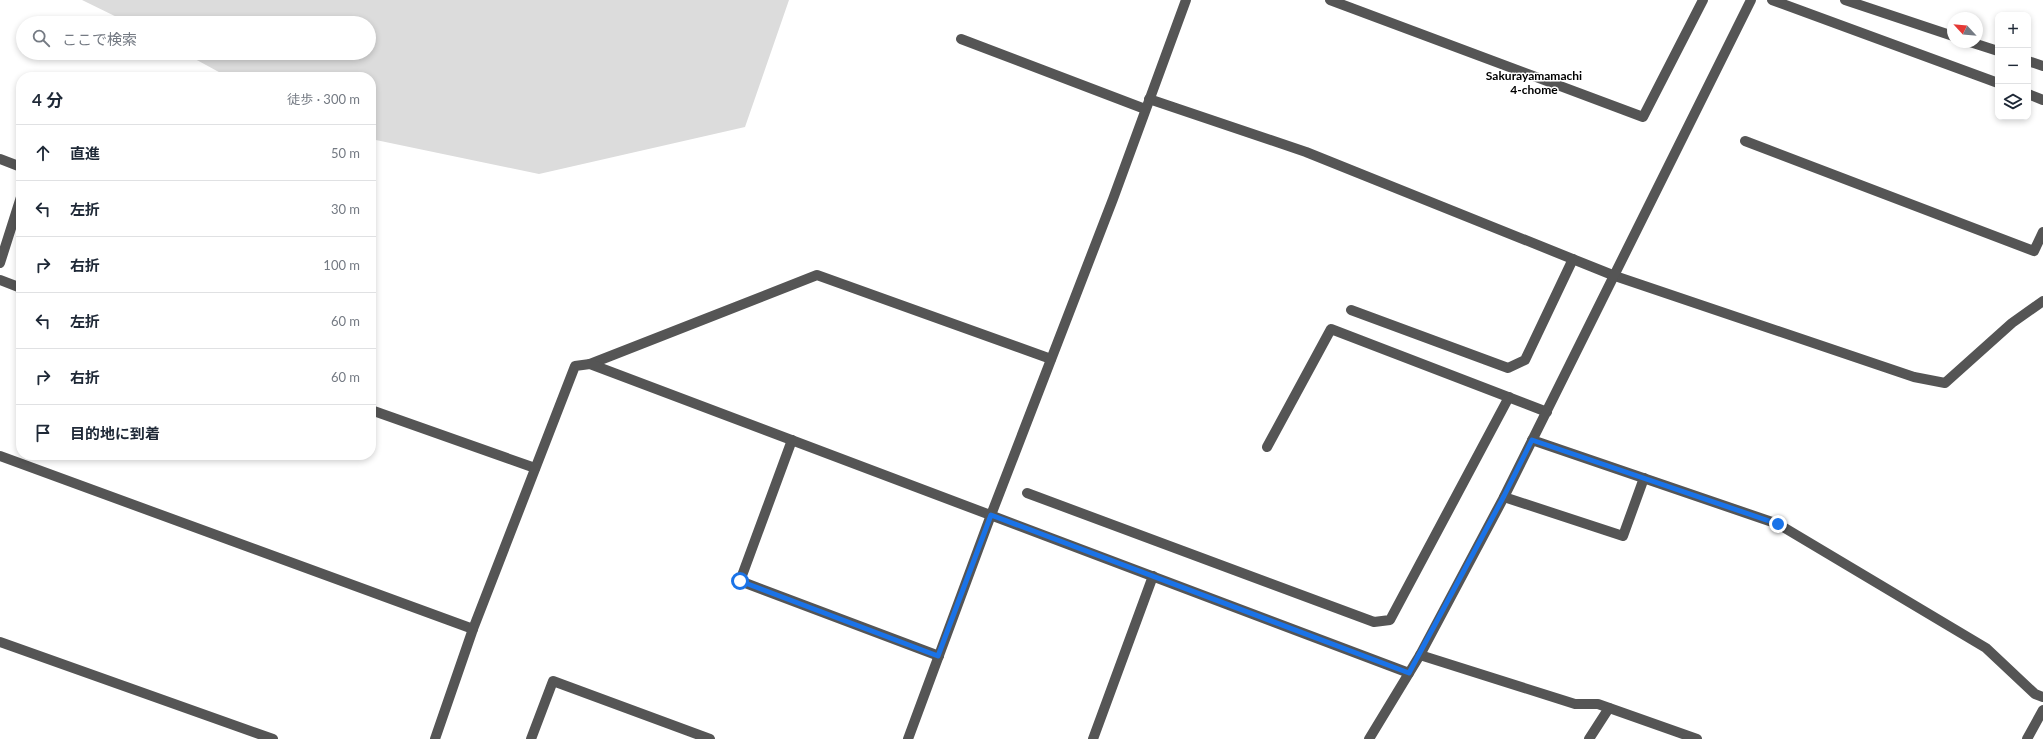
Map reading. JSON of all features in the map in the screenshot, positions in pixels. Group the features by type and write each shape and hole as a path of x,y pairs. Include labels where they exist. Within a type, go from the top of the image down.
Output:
{"street":[{"path":"908,739 1186,0"},
{"path":"1330,0 1643,117 1703,0"},
{"path":"1369,739 1420,655 1504,496 1615,276 1751,0"},
{"path":"1772,0 1995,82"},
{"path":"1845,0 1864,3 1947,34"},
{"path":"961,39 1145,109"},
{"path":"1983,46 1995,50"},
{"path":"2031,62 2043,66"},
{"path":"2031,95 2043,100"},
{"path":"1149,99 1306,152 1615,276 1914,377 1945,383 2012,323 2043,301"},
{"path":"1745,141 2034,251 2043,232"},
{"path":"0,159 16,165"},
{"path":"0,263 16,213"},
{"path":"1351,310 1508,368 1525,360 1573,259"},
{"path":"436,739 473,629 575,366 590,364 817,275 1051,359"},
{"path":"0,280 16,286"},
{"path":"1267,447 1331,329 1547,412"},
{"path":"590,364 1409,673"},
{"path":"1027,493 1374,622 1390,620 1509,397"},
{"path":"376,412 535,468"},
{"path":"792,440 740,581 938,656"},
{"path":"1532,440 1778,524 1986,648 2035,694 2043,697"},
{"path":"0,456 473,629"},
{"path":"1504,496 1623,536 1644,478"},
{"path":"1094,739 1153,576"},
{"path":"0,642 273,739"},
{"path":"1420,655 1575,704 1598,704 1697,739"},
{"path":"531,739 552,681 710,739"},
{"path":"1589,739 1608,708"},
{"path":"2027,739 2043,710"}],"shaded area":[{"path":"82,0 789,0 745,127 539,174 376,140 376,72 219,72 197,60 376,60 376,16 115,16"}],"district":[{"name":"Sakurayamamachi 4-chome","path":"1534,83"}],"route":[{"path":"740,581 938,656 991,515 1409,673 1504,496 1532,440 1778,524"}]}
